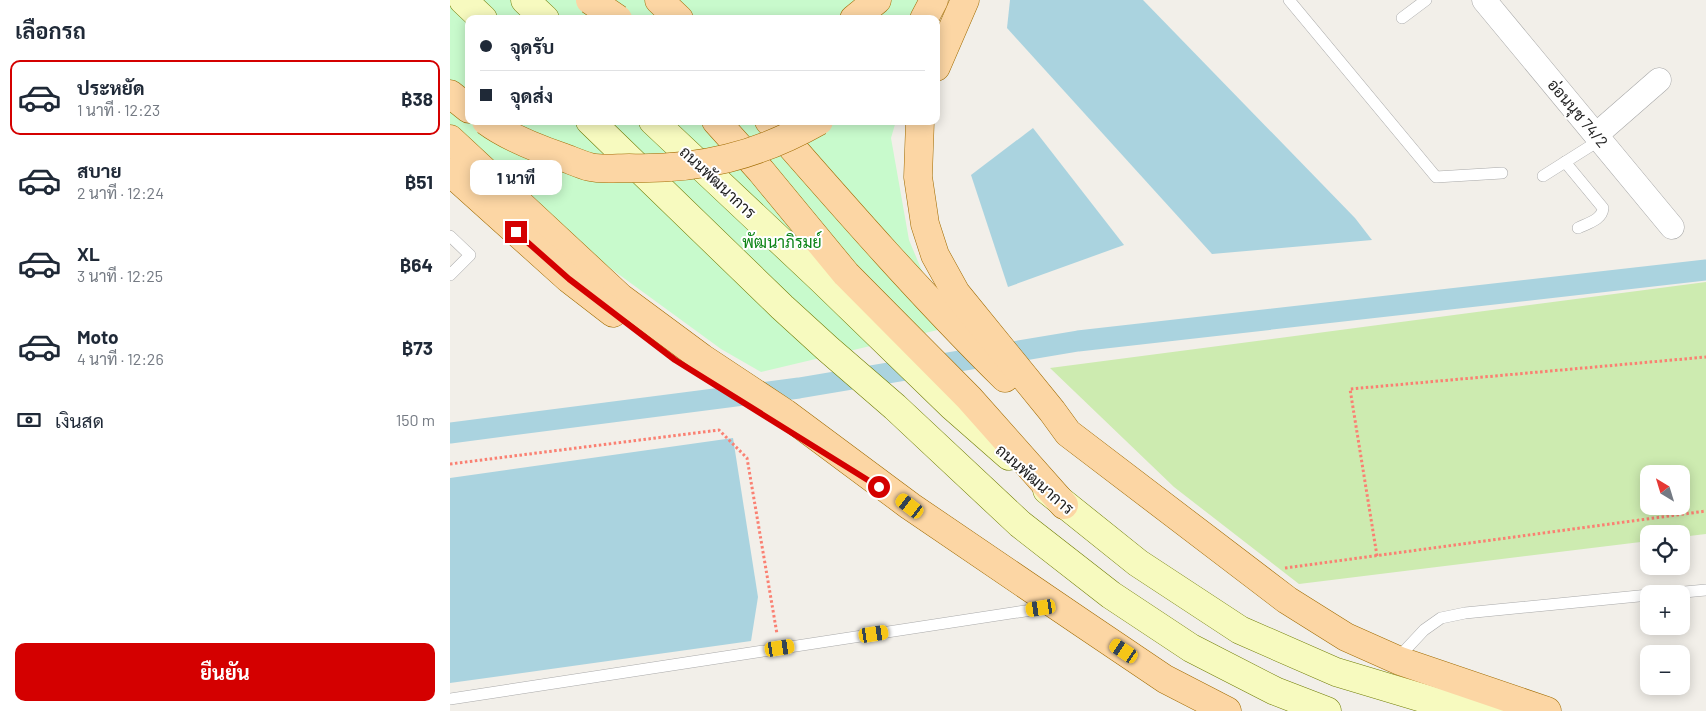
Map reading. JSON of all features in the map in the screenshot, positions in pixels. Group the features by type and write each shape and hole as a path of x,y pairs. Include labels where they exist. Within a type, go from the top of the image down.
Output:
{"main road":[{"path":"462,0 479,15"},
{"path":"525,0 541,15"},
{"path":"592,0 604,15"},
{"path":"592,0 613,15"},
{"path":"659,0 675,15"},
{"path":"859,15 878,0"},
{"path":"926,15 934,0"},
{"path":"940,57 965,0"},
{"path":"450,94 465,106"},
{"path":"491,125 532,146 591,167 652,169 692,166 749,152 796,134 812,125"},
{"path":"594,125 782,307 895,406 1020,524 1111,596 1191,648 1276,691 1327,711"},
{"name":"ถนนพัฒนาการ","path":"657,125 822,280 900,343 1064,506 1138,563 1240,630 1336,672 1450,706 1494,711"},
{"path":"720,125 761,171 900,343"},
{"path":"773,125 860,225 970,327 1055,421 1287,600 1346,637 1396,660 1547,711"},
{"path":"920,125 918,176 925,224 935,255 956,293 970,327"},
{"path":"450,139 621,298 777,416 1165,679 1227,711"},
{"path":"450,172 569,279 675,360 777,416"}],"street":[{"name":"อ่อนนุช 74/2","path":"1484,0 1672,227"},
{"path":"1598,137 1659,80"}],"lane":[{"path":"1289,0 1436,177 1502,173"},
{"path":"1402,18 1426,0"},
{"path":"1543,176 1566,162 1598,137"},
{"path":"1566,162 1603,208 1603,212 1598,219 1578,228"},
{"path":"450,236 470,255 450,275"},
{"path":"1690,591 1706,590"},
{"path":"1396,660 1424,630 1441,618 1464,613 1640,596"},
{"path":"450,699 1057,606"}],"path":[{"path":"1377,556 1350,389 1706,357"},
{"path":"450,464 719,430 747,458 780,648"},
{"path":"1277,569 1706,511"}],"green space":[{"name":"พัฒนาภิรมย์","path":"450,0 924,0 922,15 465,15 465,125 895,125 891,138 909,240 946,328 761,372 721,349 595,257 467,136 450,127"},
{"path":"1706,282 1706,534 1690,536 1690,525 1640,525 1640,542 1299,584 1174,487 1050,368"}],"water":[{"path":"1010,0 1143,0 1355,218 1372,240 1212,254 1007,28"},
{"path":"1033,128 1124,245 1008,287 971,175"},
{"path":"733,438 758,597 751,641 450,683 450,478"}],"waterway":[{"path":"450,433 799,388 1078,341 1706,270"}],"route":[{"path":"516,232 569,279 675,360 879,487"}]}
